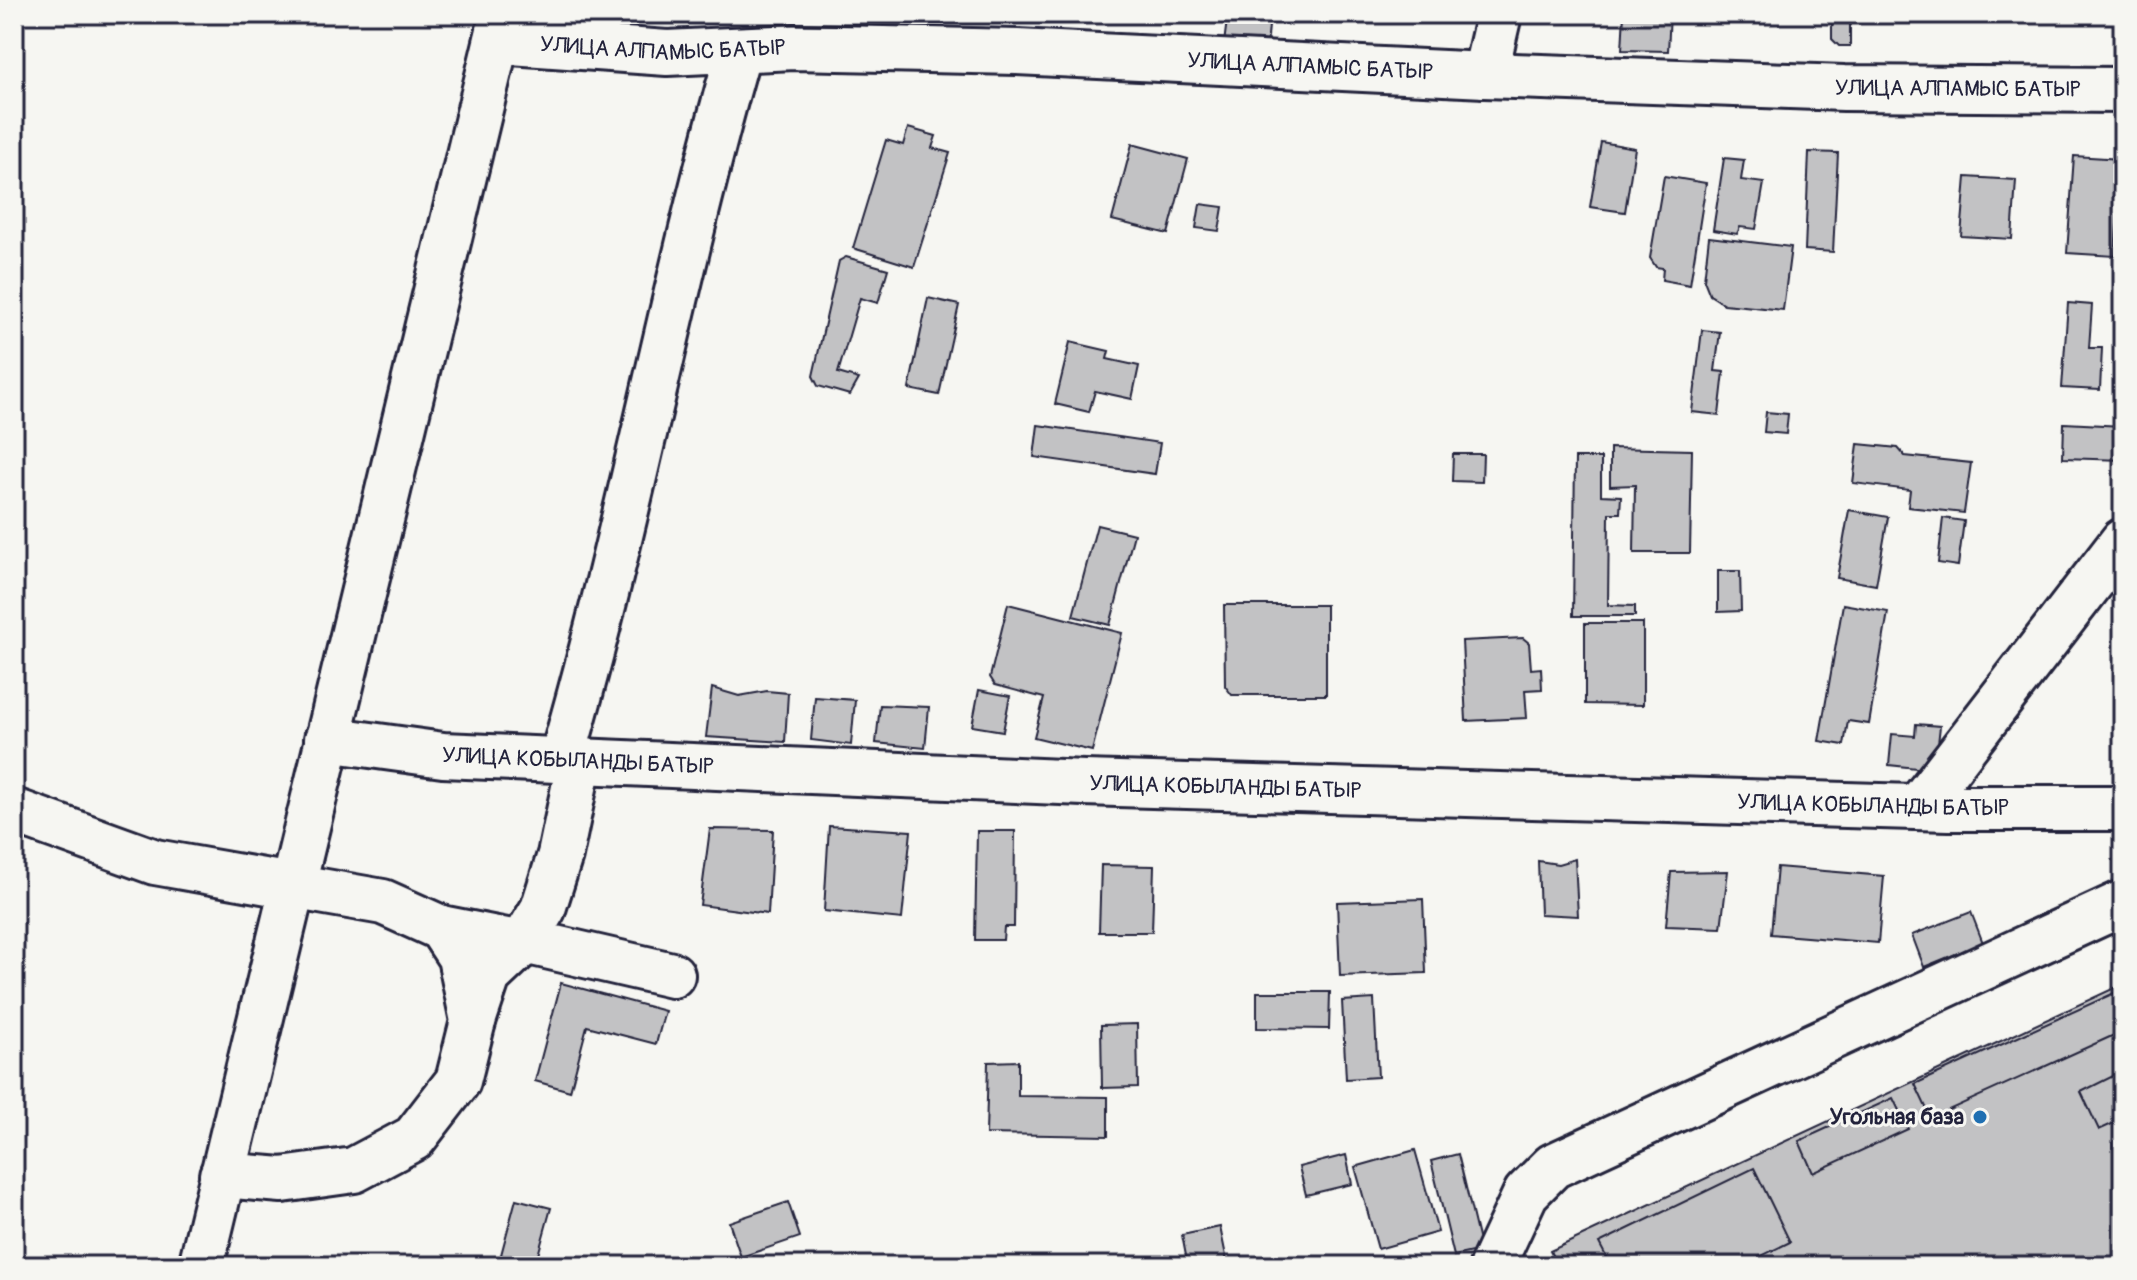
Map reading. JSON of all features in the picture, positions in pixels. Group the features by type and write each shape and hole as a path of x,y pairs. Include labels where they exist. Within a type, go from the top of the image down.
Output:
{"street":[{"path":"1485,75 1499,14"},
{"path":"201,1266 500,27"},
{"name":"УЛИЦА АЛПАМЫС БАТЫР","path":"500,27 667,53 739,50 809,31 1017,52 1485,75 1844,88 2123,90"},
{"path":"222,1175 282,1180 354,1170 414,1138 458,1081 488,976 522,944 543,909 560,855 571,759 709,154 739,50"},
{"path":"1918,807 2123,541"},
{"name":"УЛИЦА КОБЫЛАНДЫ БАТЫР","path":"327,739 443,755 1100,784 1918,807 2123,808"},
{"path":"14,811 155,862 383,902 441,928 522,944 533,943 672,975"},
{"path":"1492,1266 1526,1193 1553,1166 2123,903"},
{"path":"441,928 460,957 473,1021"}],"building":[{"path":"1244,14 1270,14 1267,48 1224,43 1227,20 1243,21"},
{"path":"1624,14 1670,14 1668,51 1622,50"},
{"path":"1832,14 1850,14 1850,46 1839,46 1832,39"},
{"path":"908,128 936,136 932,148 950,153 914,267 853,248 886,140 903,145"},
{"path":"1601,142 1635,148 1625,212 1590,207"},
{"path":"1132,144 1188,159 1168,234 1112,220"},
{"path":"1809,152 1838,153 1833,252 1805,250"},
{"path":"2074,156 2121,159 2115,256 2067,253"},
{"path":"1724,158 1744,160 1741,180 1764,183 1756,229 1740,227 1737,234 1713,230"},
{"path":"1664,176 1706,183 1690,285 1662,280 1663,268 1656,267 1650,258"},
{"path":"1966,177 2016,180 2012,239 1961,236"},
{"path":"1200,204 1223,207 1219,231 1196,228"},
{"path":"1709,237 1791,247 1783,310 1724,304 1710,295 1704,280"},
{"path":"846,257 888,269 878,303 860,298 838,373 859,379 850,395 818,386 813,376 839,261"},
{"path":"928,298 959,305 939,395 909,389"},
{"path":"2068,303 2092,305 2089,348 2102,348 2100,390 2062,388"},
{"path":"1702,330 1720,332 1715,371 1724,372 1719,415 1692,412"},
{"path":"1070,342 1109,351 1107,359 1139,366 1132,399 1095,391 1089,412 1055,404"},
{"path":"1766,412 1788,414 1786,434 1764,432"},
{"path":"2064,423 2123,426 2123,460 2063,458"},
{"path":"1038,425 1160,443 1155,474 1034,457"},
{"path":"1858,444 1898,448 1905,456 1971,463 1964,513 1908,507 1910,490 1853,483"},
{"path":"1610,448 1692,450 1690,553 1634,553 1635,485 1610,486"},
{"path":"1453,454 1483,454 1482,482 1452,481"},
{"path":"1575,458 1601,458 1601,495 1621,496 1620,513 1609,513 1608,605 1635,606 1635,616 1573,616"},
{"path":"1849,510 1888,517 1876,585 1837,578"},
{"path":"1943,518 1964,521 1958,566 1938,563"},
{"path":"1097,525 1134,534 1110,625 1073,616"},
{"path":"1718,571 1740,571 1741,611 1718,612"},
{"path":"1008,604 1122,633 1092,751 1034,737 1044,698 995,685 990,677"},
{"path":"1843,604 1888,612 1869,724 1848,721 1844,745 1819,741"},
{"path":"1224,605 1326,605 1326,695 1232,695 1225,686"},
{"path":"1585,623 1643,623 1643,705 1585,704"},
{"path":"1523,638 1529,643 1531,669 1541,668 1542,689 1525,690 1527,718 1466,721 1462,641"},
{"path":"712,688 739,696 767,691 788,693 785,742 706,737"},
{"path":"979,690 1010,696 1003,731 972,726"},
{"path":"815,697 855,700 851,745 811,740"},
{"path":"880,705 929,707 925,748 876,743"},
{"path":"1916,724 1940,726 1935,770 1889,765 1892,734 1915,736"},
{"path":"829,826 911,831 902,919 824,911"},
{"path":"710,829 773,830 768,914 700,905"},
{"path":"977,831 1015,831 1014,927 1004,927 1003,940 975,940"},
{"path":"1575,859 1578,916 1540,914 1538,861 1558,864"},
{"path":"1101,865 1154,866 1152,932 1099,932"},
{"path":"1777,867 1884,876 1878,943 1771,934"},
{"path":"1728,871 1721,928 1666,926 1671,872"},
{"path":"1423,899 1426,973 1340,976 1337,902"},
{"path":"1971,912 1983,943 1924,967 1912,935"},
{"path":"561,983 665,1011 656,1044 587,1026 570,1091 535,1081"},
{"name":"Угольная база","path":"2123,984 2123,1266 1557,1266 1550,1251"},
{"path":"2123,989 2123,1031 1931,1118 1915,1084"},
{"path":"1257,992 1330,992 1329,1029 1257,1028"},
{"path":"1374,999 1378,1077 1346,1079 1342,1001"},
{"path":"1137,1024 1138,1087 1102,1088 1101,1025"},
{"path":"1018,1061 1018,1096 1108,1097 1108,1136 986,1134 988,1062"},
{"path":"2123,1071 2123,1119 2099,1130 2081,1092"},
{"path":"1893,1098 1908,1129 1813,1173 1799,1141"},
{"path":"1415,1150 1438,1232 1378,1249 1355,1167"},
{"path":"1458,1154 1481,1250 1454,1256 1431,1161"},
{"path":"1346,1155 1352,1184 1306,1195 1299,1167"},
{"path":"1754,1168 1790,1242 1741,1266 1611,1266 1599,1243"},
{"path":"516,1199 551,1208 535,1266 498,1266"},
{"path":"788,1202 800,1237 741,1257 729,1222"},
{"path":"1220,1227 1228,1266 1188,1266 1182,1235"}],"place":[{"name":"Угольная база","path":"1980,1117"}]}
